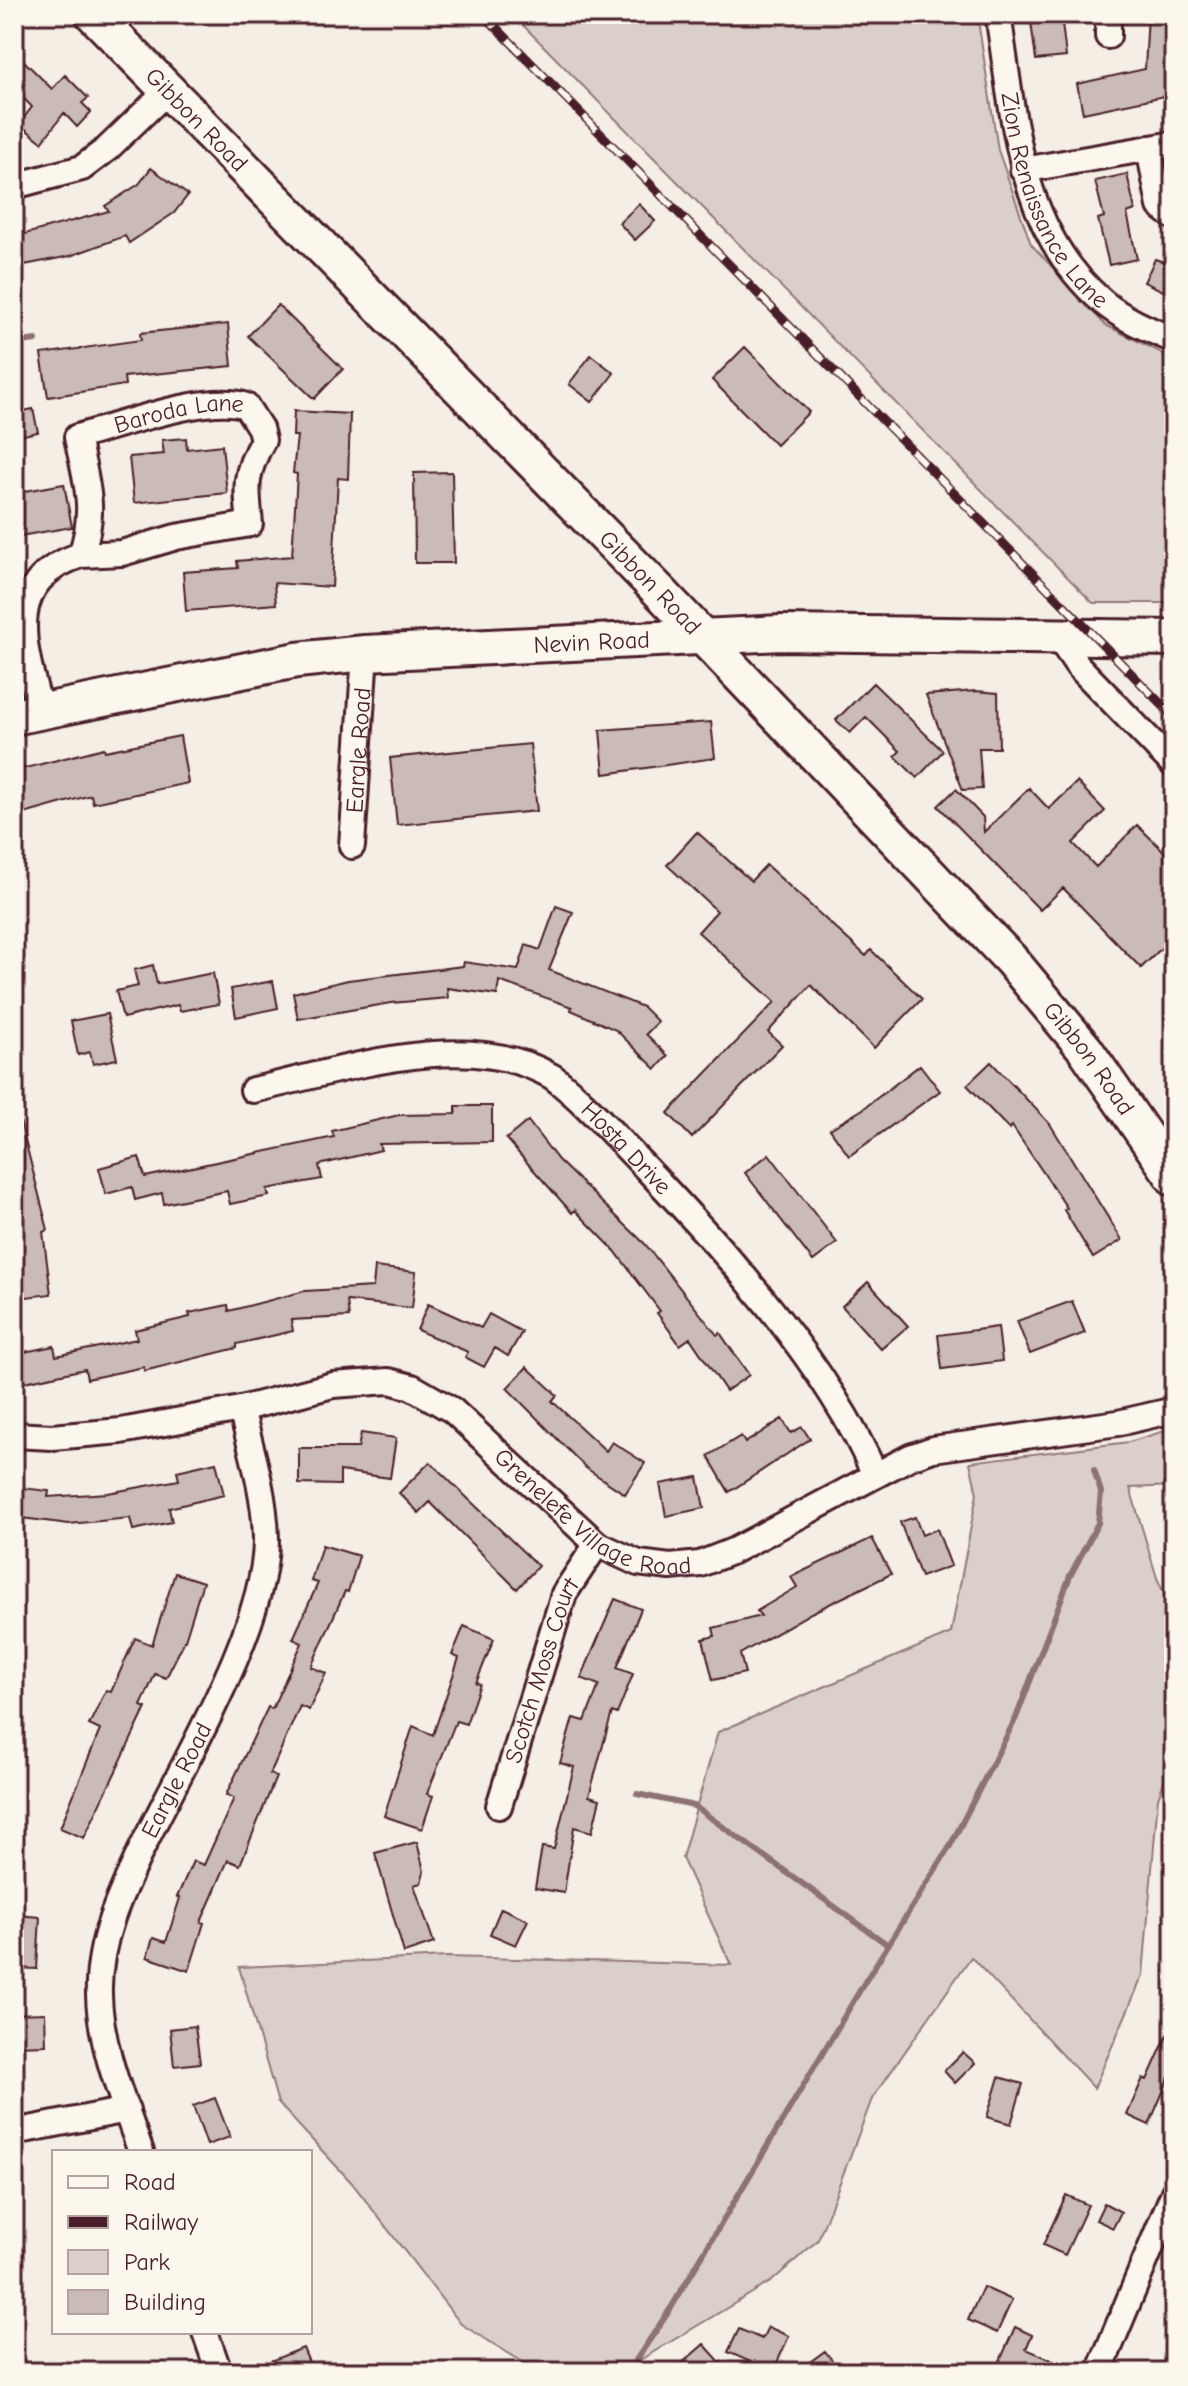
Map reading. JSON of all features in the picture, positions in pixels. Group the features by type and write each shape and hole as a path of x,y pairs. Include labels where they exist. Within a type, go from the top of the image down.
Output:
{"main road":[{"name":"Gibbon Road","path":"93,14 702,636 1011,960 1103,1073 1174,1178"},
{"name":"Nevin Road","path":"28,714 301,659 365,653 782,633 1174,638"}],"street":[{"name":"Zion Renaissance Lane","path":"998,14 1023,170 1051,239 1074,273 1105,304 1174,340"},
{"path":"14,186 82,168 107,149 167,91"},
{"path":"1023,170 1174,144"},
{"path":"1149,148 1160,206 1174,217"},
{"name":"Baroda Lane","path":"28,714 22,635 25,606 44,574 59,562 81,555 122,553 176,537 250,524 246,483 249,466 263,440 260,428 246,406 224,402 143,418 77,437 91,498 91,519 81,555"},
{"path":"1058,637 1078,666 1174,765"},
{"name":"Eargle Road","path":"352,846 365,653"},
{"name":"Hosta Drive","path":"253,1090 389,1060 455,1054 500,1054 534,1065 553,1077 659,1181 766,1304 855,1435 875,1475"},
{"name":"Grenelefe Village Road","path":"14,1435 77,1436 241,1409 333,1385 372,1380 412,1387 452,1410 597,1544 638,1563 670,1567 700,1564 733,1551 875,1475 933,1449 1118,1423 1174,1410"},
{"name":"Eargle Road","path":"140,2150 101,2023 98,1996 102,1956 128,1878 223,1684 257,1600 266,1540 261,1483 241,1409"},
{"name":"Scotch Moss Court","path":"499,1806 564,1594 597,1544"},
{"path":"14,2132 127,2110"},
{"path":"1099,2372 1174,2192"},
{"path":"206,2334 219,2372"}],"green space":[{"path":"512,14 977,14 998,150 1031,244 1105,325 1174,359 1174,603 1093,603"},
{"path":"1174,1428 1174,1486 1130,1488 1157,1578 1174,1615 1174,1754 1158,1798 1143,1975 1094,2088 971,1957 872,2099 818,2240 772,2281 620,2372 539,2372 461,2324 352,2183 278,2103 239,1967 447,1957 731,1965 682,1858 718,1732 951,1633 977,1494 970,1462 1129,1442"}],"building":[{"path":"1030,14 1061,14 1066,57 1036,60"},
{"path":"1148,14 1174,14 1174,94 1083,113 1077,84 1145,69"},
{"path":"14,51 52,89 65,75 88,98 82,103 91,112 77,127 64,113 42,142 19,124 32,107 14,88"},
{"path":"151,168 188,195 174,213 129,243 125,236 70,256 14,267 14,237 109,211 105,206 139,184"},
{"path":"1127,174 1135,210 1127,213 1137,259 1109,265 1098,219 1104,217 1095,181"},
{"path":"639,204 655,221 635,240 619,223"},
{"path":"1155,259 1174,265 1174,296 1144,282"},
{"path":"278,305 343,369 314,399 248,336"},
{"path":"228,324 232,366 124,377 125,385 48,397 41,354 141,340 140,333"},
{"path":"745,347 809,412 776,445 712,380"},
{"path":"591,355 614,373 592,402 569,384"},
{"path":"33,409 38,432 14,437 14,413"},
{"path":"294,411 350,414 348,479 338,478 332,587 274,583 276,604 186,611 183,572 238,568 237,561 292,556 297,474 293,473 297,436 293,436"},
{"path":"186,438 187,449 222,445 227,493 134,503 129,457 164,454 162,440"},
{"path":"452,472 454,563 415,563 414,473"},
{"path":"64,484 72,527 14,537 14,493"},
{"path":"873,683 943,751 917,778 895,756 900,751 866,717 850,733 836,720"},
{"path":"976,691 998,693 999,748 979,748 982,789 963,790 926,695"},
{"path":"711,722 715,758 604,774 600,730"},
{"path":"180,736 188,783 93,803 91,795 24,814 14,771 104,748 105,751"},
{"path":"530,744 537,811 397,825 390,758"},
{"path":"1077,782 1105,811 1073,843 1096,867 1137,825 1174,861 1174,936 1141,968 1063,888 1040,910 938,806 956,789 983,817 984,832 1029,788 1049,809"},
{"path":"697,832 751,881 766,865 866,956 871,950 922,999 874,1048 811,985 768,1032 782,1045 692,1138 668,1113 775,1002 698,932 717,911 667,865"},
{"path":"556,906 573,912 549,970 643,1007 658,1022 646,1034 668,1056 656,1069 616,1030 571,1010 572,1007 499,981 497,995 447,988 448,998 391,1003 298,1019 293,993 348,980 463,966 464,962 518,970 526,945 540,950"},
{"path":"153,965 157,984 213,973 219,1004 180,1011 178,1005 123,1018 116,991 138,986 134,970"},
{"path":"273,981 278,1008 236,1017 231,989"},
{"path":"107,1014 117,1059 93,1064 90,1052 78,1055 71,1021"},
{"path":"991,1062 1050,1124 1122,1240 1093,1258 1064,1210 1067,1208 1012,1126 1009,1129 967,1085"},
{"path":"920,1065 940,1091 849,1156 830,1129 863,1109"},
{"path":"456,1106 492,1106 492,1142 379,1144 381,1150 319,1165 322,1179 267,1189 269,1196 230,1204 227,1191 164,1204 162,1193 135,1200 132,1187 106,1194 99,1168 139,1157 145,1177 334,1137 332,1131 399,1115 456,1114"},
{"path":"14,1121 20,1121 48,1230 43,1232 51,1294 19,1298 14,1258"},
{"path":"528,1121 558,1160 645,1244 717,1335 720,1333 749,1375 726,1391 690,1338 680,1345 657,1313 660,1311 615,1251 575,1210 572,1213 506,1139"},
{"path":"769,1154 837,1243 813,1261 745,1173"},
{"path":"375,1267 416,1272 412,1308 347,1301 349,1317 291,1320 293,1331 237,1344 237,1348 144,1371 144,1367 87,1379 85,1369 20,1383 14,1354 54,1346 56,1356 137,1339 135,1330 190,1317 189,1313 228,1305 229,1311 305,1291 373,1287"},
{"path":"868,1282 908,1326 881,1349 842,1306"},
{"path":"1072,1301 1085,1333 1030,1354 1017,1321"},
{"path":"428,1304 481,1328 489,1314 522,1332 508,1356 495,1348 484,1367 465,1357 468,1352 417,1330"},
{"path":"998,1327 1002,1361 942,1369 938,1335"},
{"path":"527,1367 557,1395 552,1401 606,1451 612,1442 645,1463 625,1494 586,1468 507,1388"},
{"path":"782,1419 791,1433 802,1427 810,1439 729,1492 708,1456 741,1436 745,1443"},
{"path":"361,1433 396,1438 390,1478 340,1471 340,1485 299,1484 299,1448 358,1448"},
{"path":"216,1462 224,1495 169,1508 172,1522 133,1530 130,1518 69,1524 14,1517 14,1487 49,1491 48,1497 108,1493 179,1480 177,1471"},
{"path":"430,1462 538,1566 517,1589 430,1502 419,1513 399,1493"},
{"path":"698,1477 704,1508 666,1516 660,1484"},
{"path":"915,1517 922,1535 937,1529 951,1566 921,1577 900,1522"},
{"path":"872,1538 891,1574 811,1613 740,1654 745,1673 713,1680 703,1639 715,1636 713,1628 761,1616 757,1611 797,1587 791,1577"},
{"path":"322,1545 359,1556 348,1592 345,1591 311,1667 326,1673 309,1710 300,1706 270,1774 276,1777 240,1865 228,1860 201,1922 204,1923 189,1971 147,1957 153,1938 166,1942 180,1898 177,1897 193,1861 204,1865 234,1798 226,1795 268,1707 272,1709 302,1643 293,1639 318,1583 311,1581"},
{"path":"175,1573 203,1582 185,1640 166,1678 155,1674 141,1706 146,1708 84,1838 60,1828 100,1730 89,1725 106,1690 111,1692 135,1638 152,1645"},
{"path":"615,1599 641,1609 617,1668 633,1674 617,1714 612,1712 589,1796 600,1799 592,1832 574,1827 564,1893 535,1888 542,1847 554,1849 574,1767 560,1763 573,1718 585,1721 599,1685 581,1678"},
{"path":"464,1626 494,1639 476,1683 480,1684 466,1724 456,1721 427,1794 433,1796 422,1829 384,1816 413,1726 433,1735 459,1658 452,1655"},
{"path":"417,1842 424,1871 421,1883 414,1885 434,1943 404,1953 375,1853"},
{"path":"501,1908 528,1920 516,1945 490,1934"},
{"path":"15,1915 40,1917 37,1969 14,1968"},
{"path":"45,2013 46,2045 14,2046 14,2014"},
{"path":"1174,2020 1174,2066 1149,2125 1127,2115 1143,2078 1147,2080"},
{"path":"195,2026 200,2063 174,2066 170,2029"},
{"path":"963,2052 975,2063 955,2083 944,2071"},
{"path":"999,2077 1023,2084 1011,2124 987,2117"},
{"path":"215,2098 230,2137 207,2145 193,2106"},
{"path":"1066,2195 1088,2205 1065,2255 1043,2245"},
{"path":"1104,2203 1121,2212 1113,2228 1096,2220"},
{"path":"983,2287 1012,2300 997,2333 968,2320"},
{"path":"768,2327 789,2336 773,2372 728,2352 739,2329 762,2339"},
{"path":"1015,2327 1032,2335 1026,2349 1080,2372 995,2372"},
{"path":"704,2344 729,2372 672,2372"},
{"path":"303,2348 313,2372 245,2372 245,2371"},
{"path":"825,2351 841,2372 796,2372"}],"waterway":[{"path":"14,343 36,340"},
{"path":"628,2372 671,2308 866,1980 949,1848 1016,1718 1070,1576 1098,1523 1101,1492 1094,1470"},
{"path":"637,1794 694,1806 888,1945"}],"railway":[{"path":"483,14 1174,717"}]}
